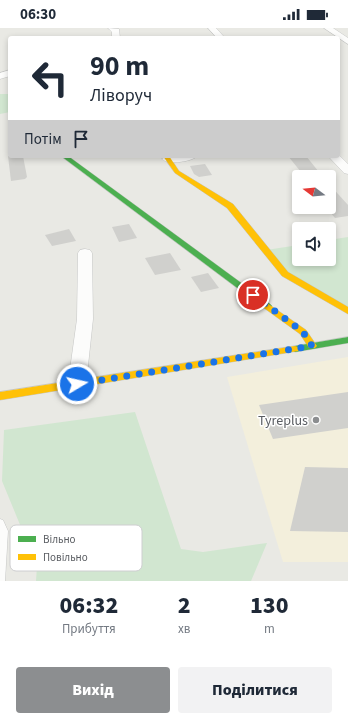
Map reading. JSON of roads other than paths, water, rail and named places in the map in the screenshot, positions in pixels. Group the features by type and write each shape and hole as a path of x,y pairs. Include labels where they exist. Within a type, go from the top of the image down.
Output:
{"street":[{"path":"212,28 219,36"},
{"path":"328,28 338,36"},
{"path":"67,158 303,332 312,346"},
{"path":"168,158 177,172 230,206 285,274 348,311"},
{"path":"336,158 348,171"},
{"path":"77,384 84,339 87,288 86,253"},
{"path":"0,396 348,340"}],"lane":[{"path":"0,523 3,532 0,580"}],"place":[{"name":"Tyreplus","path":"316,420"}]}
